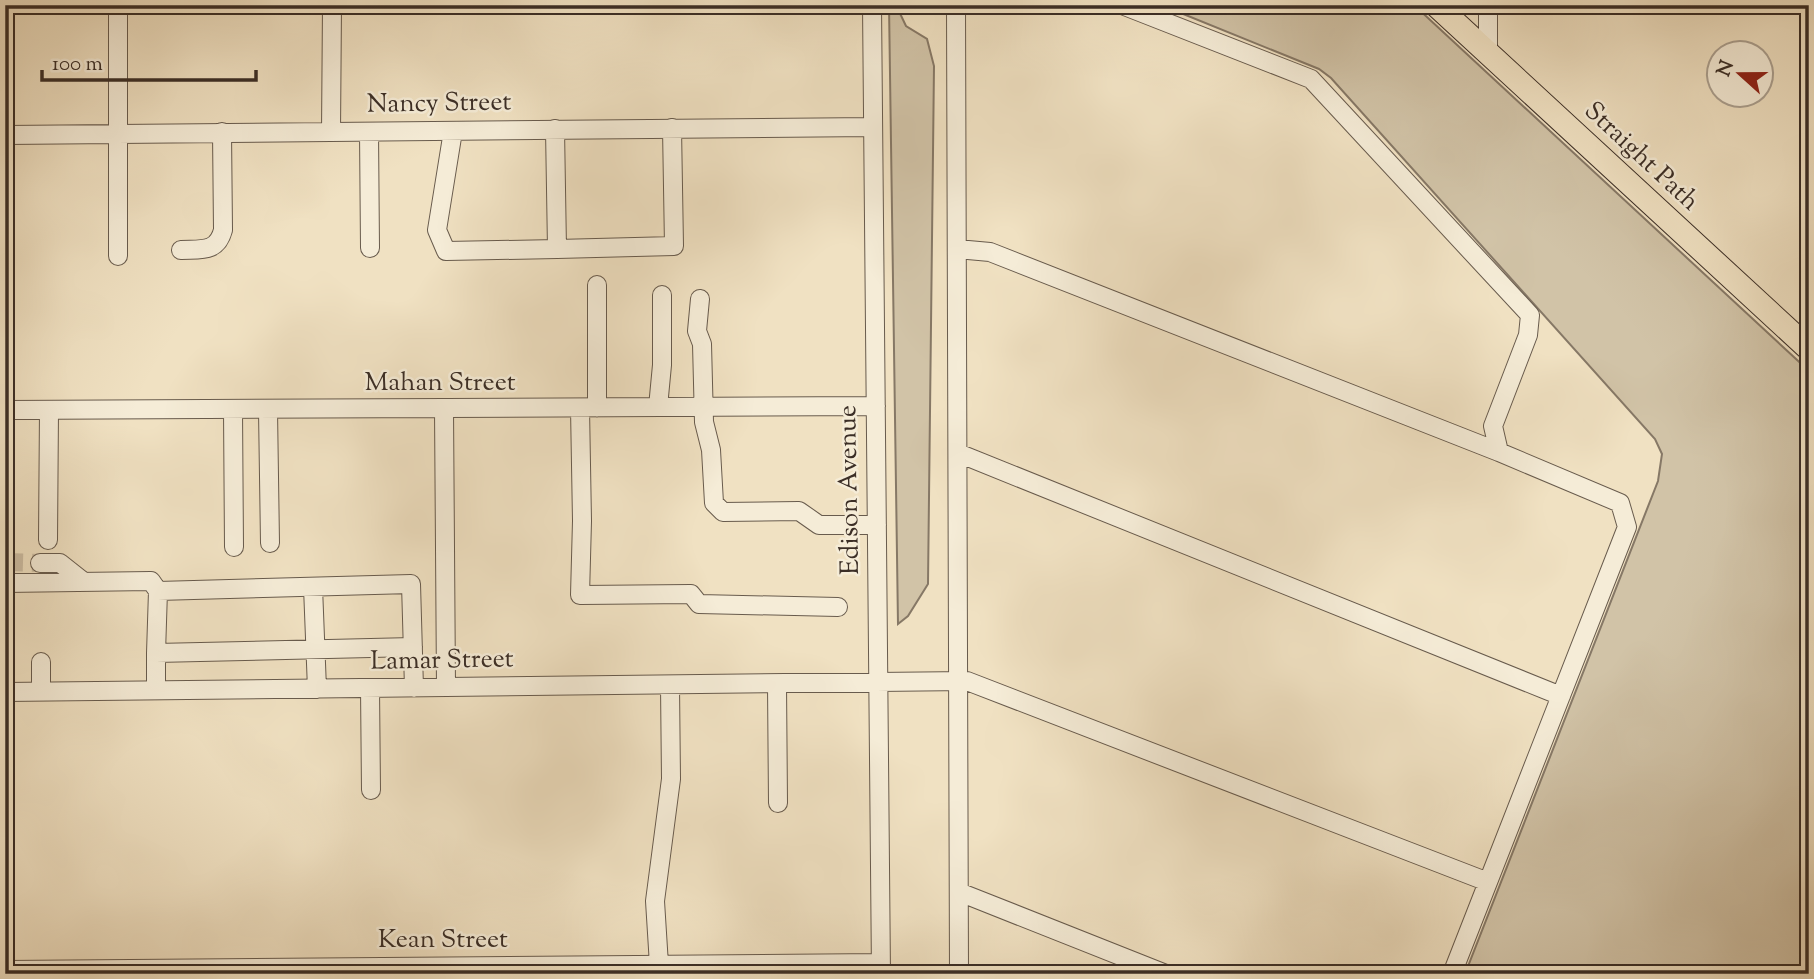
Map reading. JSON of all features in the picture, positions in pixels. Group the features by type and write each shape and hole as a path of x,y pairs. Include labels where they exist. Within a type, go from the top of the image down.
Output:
{"main road":[{"name":"Straight Path","path":"1436,5 1809,349"}],"street":[{"path":"118,5 118,256"},
{"path":"331,132 332,5"},
{"name":"Edison Avenue","path":"872,5 881,968"},
{"path":"956,5 958,974"},
{"path":"1122,5 1311,79 1530,315 1528,335 1493,426 1499,452"},
{"path":"1488,5 1488,53"},
{"name":"Nancy Street","path":"5,135 873,127"},
{"path":"453,131 437,230 446,251 674,246 672,128"},
{"path":"555,129 557,249"},
{"path":"181,250 211,249 220,243 223,230 222,132"},
{"path":"369,132 370,248"},
{"path":"957,249 990,252 1499,452 1620,503 1628,527 1452,974"},
{"path":"597,285 588,408 580,596 691,594 699,604 838,607"},
{"path":"658,407 662,365 662,295"},
{"path":"700,299 697,331 702,344 704,406 714,503 723,512 799,511 819,525 877,525"},
{"name":"Mahan Street","path":"5,410 876,406"},
{"path":"444,409 446,687"},
{"path":"48,540 49,410"},
{"path":"233,410 234,547"},
{"path":"268,410 270,543"},
{"path":"958,453 1561,696"},
{"path":"40,563 60,563 84,582"},
{"path":"5,583 151,581 158,591 156,690"},
{"path":"158,591 411,584 414,688"},
{"path":"313,587 317,689"},
{"path":"156,653 413,647"},
{"path":"41,662 41,691"},
{"name":"Lamar Street","path":"5,692 967,681 1488,883"},
{"path":"777,685 778,803"},
{"path":"659,965 655,901 671,779 670,686"},
{"path":"370,688 371,790"},
{"path":"959,892 1166,974"},
{"name":"Kean Street","path":"5,970 87,972 659,965 698,969 881,968"}],"shaded area":[{"path":"889,5 896,5 906,26 927,39 934,66 928,584 908,616 898,624"},
{"path":"1161,5 1414,5 1809,371 1809,974 1465,974 1658,481 1662,454 1655,439 1331,78 1319,69"}],"tunnel":[{"path":"5,562 40,563"}]}
